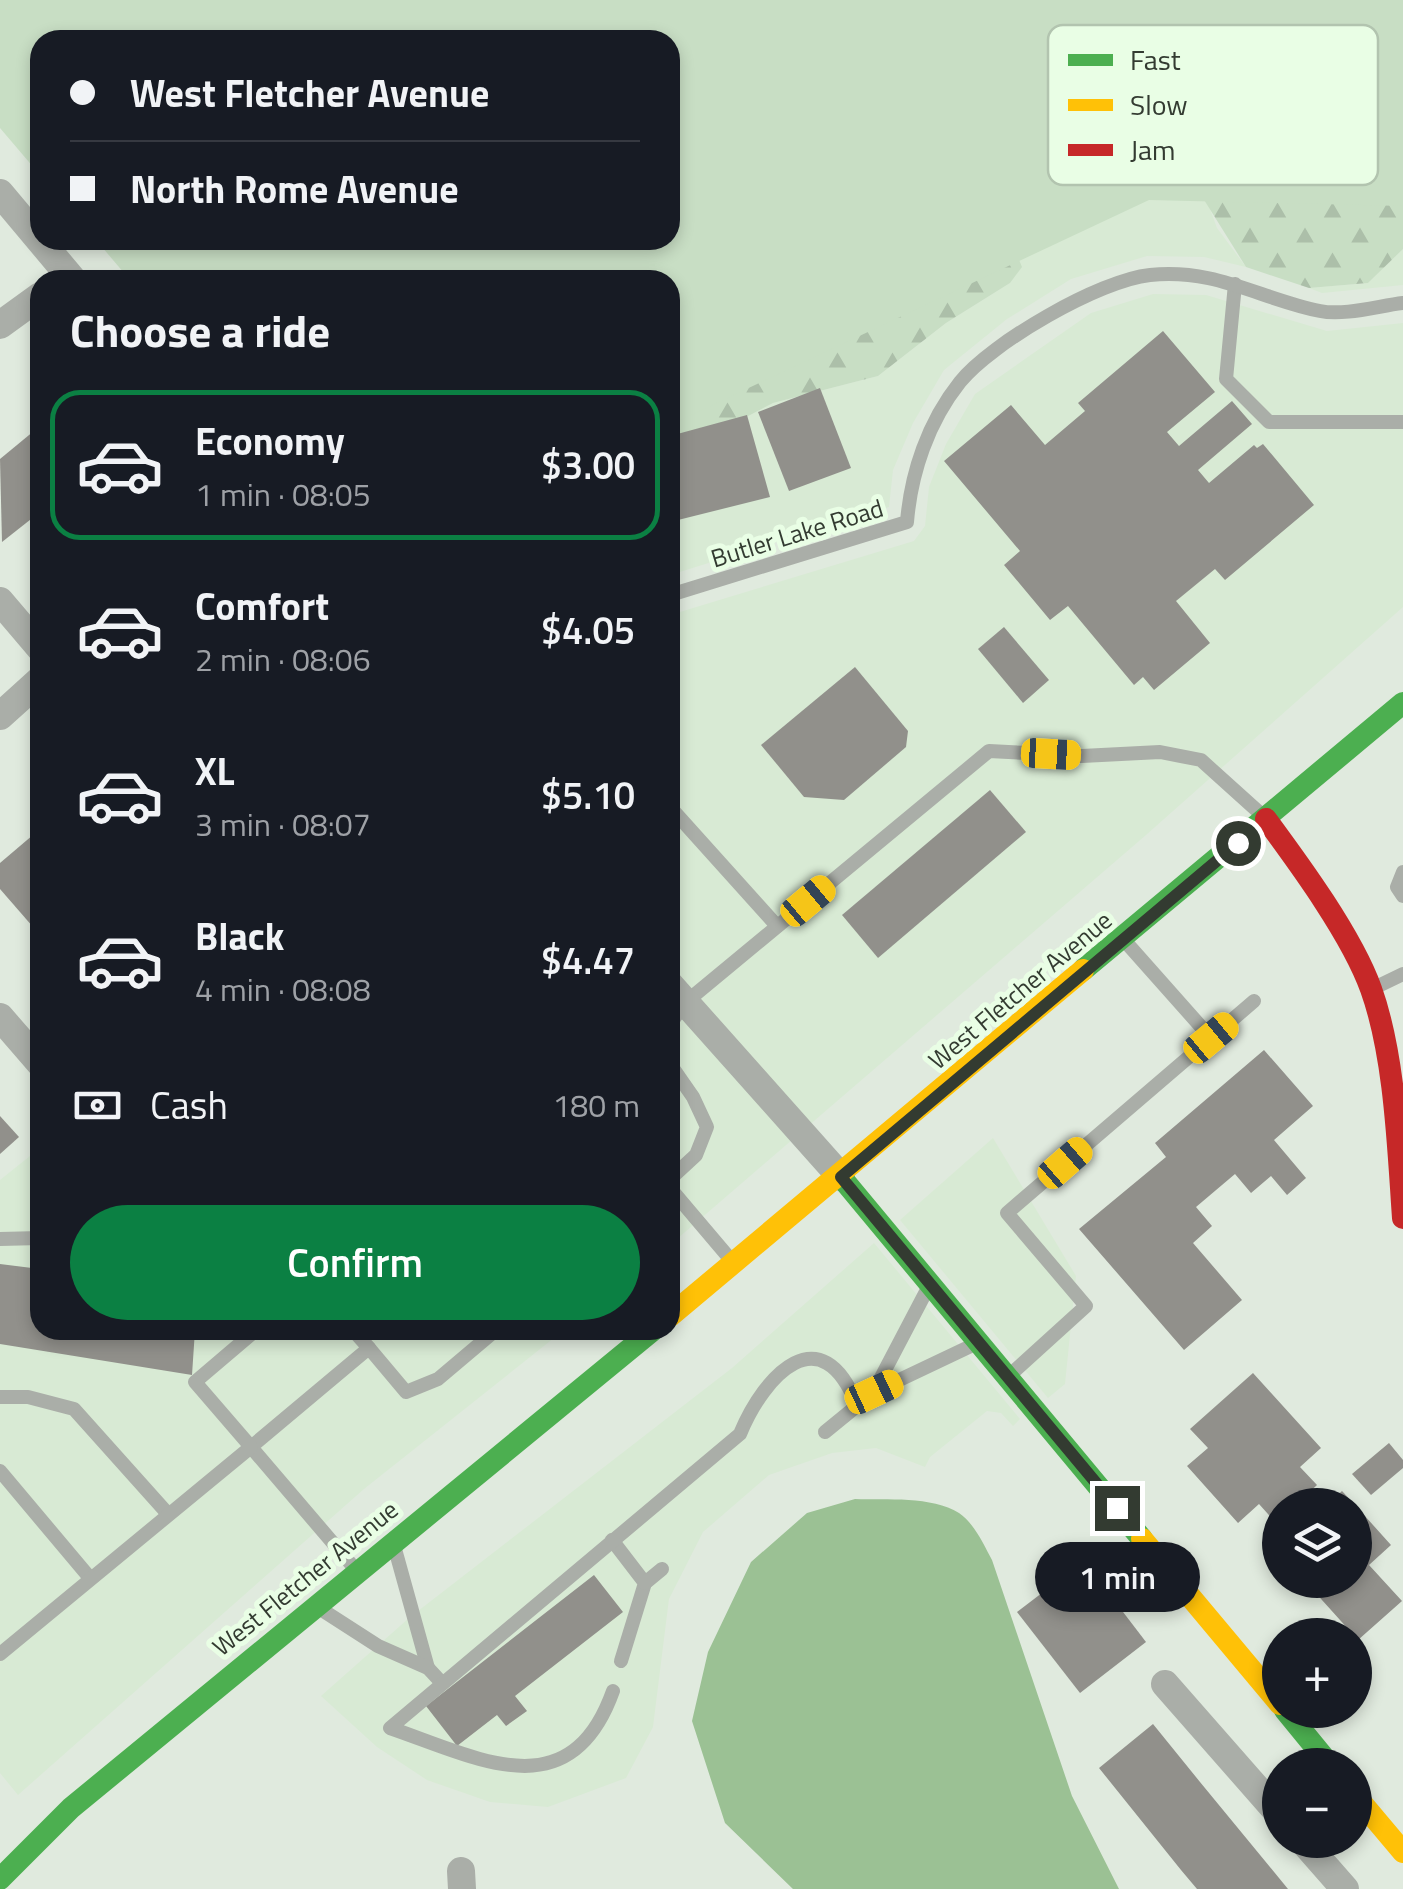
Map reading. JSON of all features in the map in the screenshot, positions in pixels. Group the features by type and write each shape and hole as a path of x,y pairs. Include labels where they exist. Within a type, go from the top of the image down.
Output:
{"main road":[{"name":"West Fletcher Avenue","path":"680,1308 1403,703"},
{"path":"1266,819 1310,879 1372,990 1396,1107 1403,1218"},
{"path":"841,1177 1262,1683"},
{"name":"West Fletcher Avenue","path":"0,1879 71,1808 641,1340"},
{"path":"1299,1728 1316,1748"},
{"path":"1372,1815 1403,1852"}],"street":[{"path":"0,192 30,230"},
{"path":"46,250 62,270"},
{"path":"0,325 30,303"},
{"path":"0,601 30,636"},
{"path":"0,716 30,689"},
{"path":"680,1009 841,1177"},
{"path":"0,1017 30,1052"},
{"path":"1165,1684 1262,1794"},
{"path":"1318,1858 1345,1889"}],"lane":[{"name":"Butler Lake Road","path":"680,592 907,522 910,480 961,380 1019,335 1082,296 1148,275 1206,276 1322,312 1403,304"},
{"path":"1236,284 1226,378 1270,422 1403,422"},
{"path":"680,1000 990,751 1082,756 1160,752 1201,760 1266,819"},
{"path":"680,818 777,926"},
{"path":"1403,872 1396,886 1403,896"},
{"path":"1123,940 1211,1038"},
{"path":"1372,990 1403,974"},
{"path":"1008,1378 1086,1306 1006,1213 1254,1001"},
{"path":"680,1078 707,1126 696,1155 680,1169"},
{"path":"680,1200 734,1264"},
{"path":"0,1239 30,1238"},
{"path":"874,1392 930,1283"},
{"path":"244,1340 196,1382 357,1571"},
{"path":"362,1340 406,1392 438,1379 484,1340"},
{"path":"825,1432 874,1392 978,1343"},
{"path":"0,1654 369,1348"},
{"path":"612,1691 604,1716 576,1753 540,1765 506,1767 390,1728 740,1434 753,1403 780,1370 802,1359 826,1361 847,1380 857,1406"},
{"path":"0,1397 28,1397 74,1409 168,1514"},
{"path":"0,1471 90,1578"},
{"path":"612,1540 644,1583"},
{"path":"392,1542 428,1668"},
{"path":"621,1661 644,1583 662,1569"},
{"path":"315,1605 378,1646 428,1668 441,1682"}],"shaded area":[{"path":"1133,0 1142,25 1117,25"},
{"path":"1048,134 1048,185 1201,185 1217,228 1246,267 1204,257 1147,256 1071,279 1007,319 944,370 913,423 893,470 889,507 680,572 680,452 773,403 878,376 946,323 1010,283 999,211"},
{"path":"1403,249 1403,285 1322,293 1309,288 1368,283"},
{"path":"1153,294 1206,295 1327,331 1403,323 1403,607 1146,835 680,1236 680,612 914,541 925,526 929,487 946,444 975,394 1091,313"},
{"path":"993,1138 1076,1276 1065,1384 1048,1398 900,1220"},
{"path":"30,1156 30,1340 551,1340 364,1489 18,1795 0,1773 0,1180"},
{"path":"874,1243 1020,1419 1013,1426 1001,1413 987,1411 930,1457 925,1467 876,1448 832,1453 769,1475 703,1532 669,1599 653,1727 626,1778 548,1807 490,1802 427,1780 377,1747 321,1696 409,1618 732,1368"},
{"path":"855,1499 936,1504 959,1513 974,1528 992,1560 1072,1796 1119,1889 793,1889 725,1823 692,1721 708,1652 751,1562 807,1513"}],"green space":[{"path":"0,0 1403,0 1403,206 1149,200 680,420 680,270 122,270 104,250 680,250 680,30 30,30 30,163 0,128"},
{"path":"1378,146 1403,149 1403,249 1368,283 1309,288 1246,267 1195,185 1378,185"},
{"path":"999,211 1022,267 1010,283 946,323 878,376 773,403 680,452 680,355"}],"building":[{"path":"1163,331 1215,392 1167,432 1179,446 1232,401 1252,424 1198,470 1209,483 1254,445 1257,448 1263,444 1314,505 1225,580 1215,569 1176,601 1210,643 1154,690 1143,677 1134,685 1068,606 1050,620 1004,565 1020,551 944,461 1011,405 1045,445 1085,411 1078,403"},
{"path":"820,388 851,468 789,491 758,412"},
{"path":"747,415 770,497 680,520 680,433"},
{"path":"30,434 30,520 2,542 0,459"},
{"path":"1004,627 1049,680 1023,703 978,649"},
{"path":"855,667 908,731 906,747 844,800 804,797 761,745"},
{"path":"990,790 1026,832 878,958 842,915"},
{"path":"30,838 30,924 0,889 0,863"},
{"path":"1264,1050 1313,1106 1274,1140 1306,1178 1287,1195 1271,1176 1251,1193 1235,1174 1196,1207 1212,1226 1193,1243 1242,1300 1184,1350 1079,1229 1166,1157 1155,1143"},
{"path":"0,1116 19,1137 0,1154"},
{"path":"0,1264 30,1268 30,1340 194,1340 192,1375 0,1344"},
{"path":"1253,1373 1321,1448 1300,1467 1317,1485 1262,1488 1262,1507 1259,1504 1238,1523 1187,1466 1208,1448 1190,1429"},
{"path":"1389,1443 1403,1460 1403,1468 1372,1494 1372,1488 1365,1488 1352,1474"},
{"path":"1372,1524 1391,1545 1372,1562"},
{"path":"1084,1561 1146,1642 1080,1693 1017,1612"},
{"path":"1372,1568 1402,1601 1372,1628 1372,1618 1338,1618 1320,1598 1372,1598"},
{"path":"594,1575 623,1612 515,1696 527,1711 506,1726 497,1715 457,1746 426,1706"},
{"path":"1153,1724 1288,1889 1197,1889 1099,1768"}],"traffic: fast":[{"path":"1083,970 1403,703"},
{"path":"841,1177 1142,1539"},
{"path":"0,1879 71,1808 641,1340"},
{"path":"1300,1728 1316,1748"}],"traffic: slow":[{"path":"680,1308 1083,970"},
{"path":"1142,1539 1262,1682"},
{"path":"1372,1815 1403,1852"}],"traffic: jam":[{"path":"1266,819 1338,924 1371,989 1390,1072 1403,1218"}],"route":[{"path":"1117,1508 841,1177 1238,843"}]}
